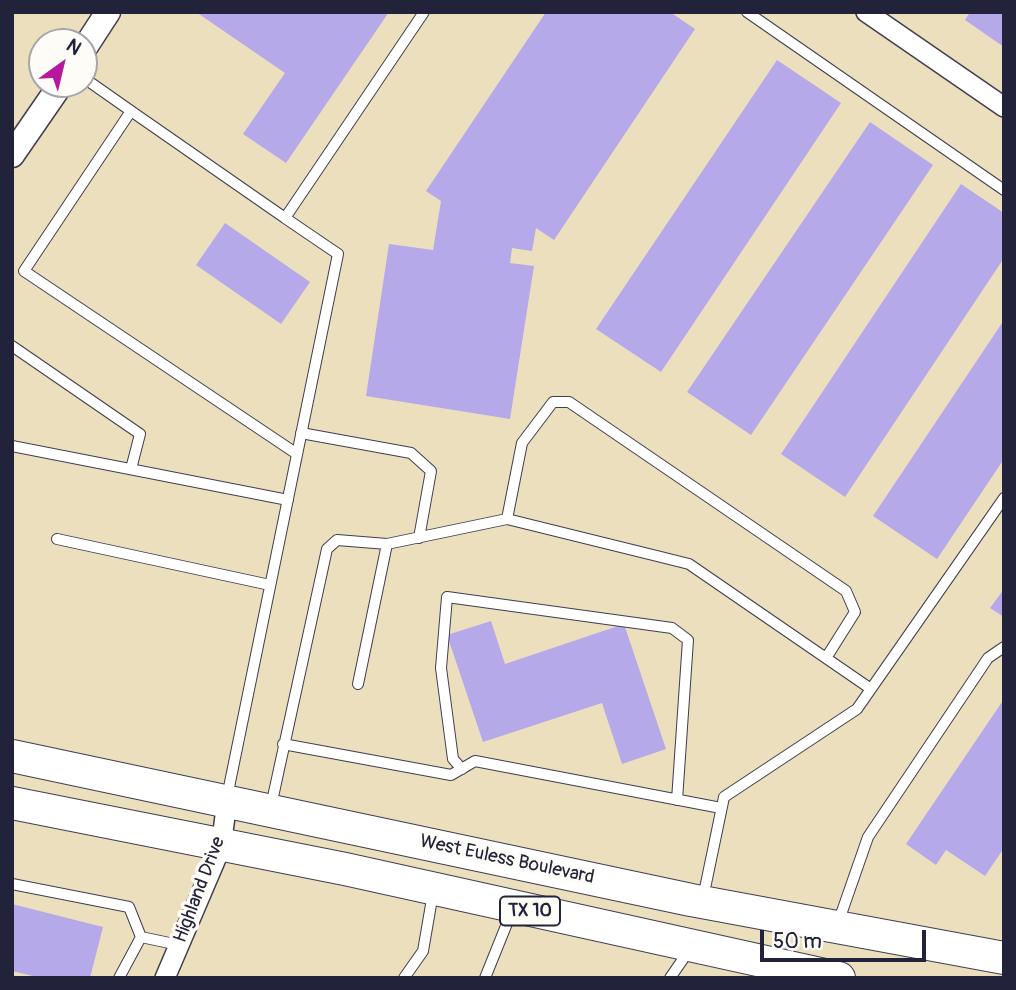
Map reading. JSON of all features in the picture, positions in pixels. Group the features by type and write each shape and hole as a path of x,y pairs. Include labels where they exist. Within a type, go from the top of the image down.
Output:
{"main road":[{"name":"West Euless Boulevard","path":"12,757 702,902 1004,958"},
{"name":"TX 10","path":"12,803 434,889 839,978"}],"street":[{"path":"98,28 108,12"},
{"path":"866,12 1004,107"},
{"path":"12,155 51,98"},
{"name":"Highland Drive","path":"165,978 221,846 227,801"}],"lane":[{"path":"285,218 424,12"},
{"path":"747,12 1004,190"},
{"path":"763,23 770,12"},
{"path":"98,88 338,254 227,801"},
{"path":"131,111 24,271 297,454"},
{"path":"12,346 141,434 131,469"},
{"path":"507,519 522,443 553,402 569,402 846,590 855,612 826,658"},
{"path":"301,433 411,453 431,471 419,537"},
{"path":"12,446 288,500"},
{"path":"702,902 724,797 857,709 1004,498"},
{"path":"270,810 327,549 337,540 387,544 507,519 689,565 871,689"},
{"path":"57,539 270,586"},
{"path":"358,684 387,544"},
{"path":"462,769 453,759 441,668 447,597 672,628 688,640 677,800"},
{"path":"836,927 868,836 988,658 1004,647"},
{"path":"283,744 451,775 475,761 721,808"},
{"path":"12,884 128,907 141,937"},
{"path":"404,978 423,951 434,889"},
{"path":"485,978 514,907"},
{"path":"141,937 179,945"},
{"path":"119,978 141,937"},
{"path":"670,978 692,946"}],"building":[{"path":"196,12 389,12 286,163 243,134 285,73"},
{"path":"546,12 670,12 695,29 554,240 536,228 532,251 512,248 510,263 534,266 510,419 366,396 389,244 433,250 441,201 426,191"},
{"path":"970,12 1004,12 1004,47 965,20"},
{"path":"777,60 841,103 661,372 596,329"},
{"path":"870,122 933,165 751,435 687,392"},
{"path":"961,184 1004,213 1004,258 845,497 781,454"},
{"path":"225,223 310,282 281,324 196,265"},
{"path":"1004,320 1004,459 937,559 873,516"},
{"path":"1004,589 1004,617 990,608"},
{"path":"491,621 505,664 624,624 666,749 622,764 602,703 483,742 447,635"},
{"path":"1004,699 1004,848 985,876 946,850 936,865 906,844"},
{"path":"12,904 103,927 90,978 41,978 12,971"}]}
